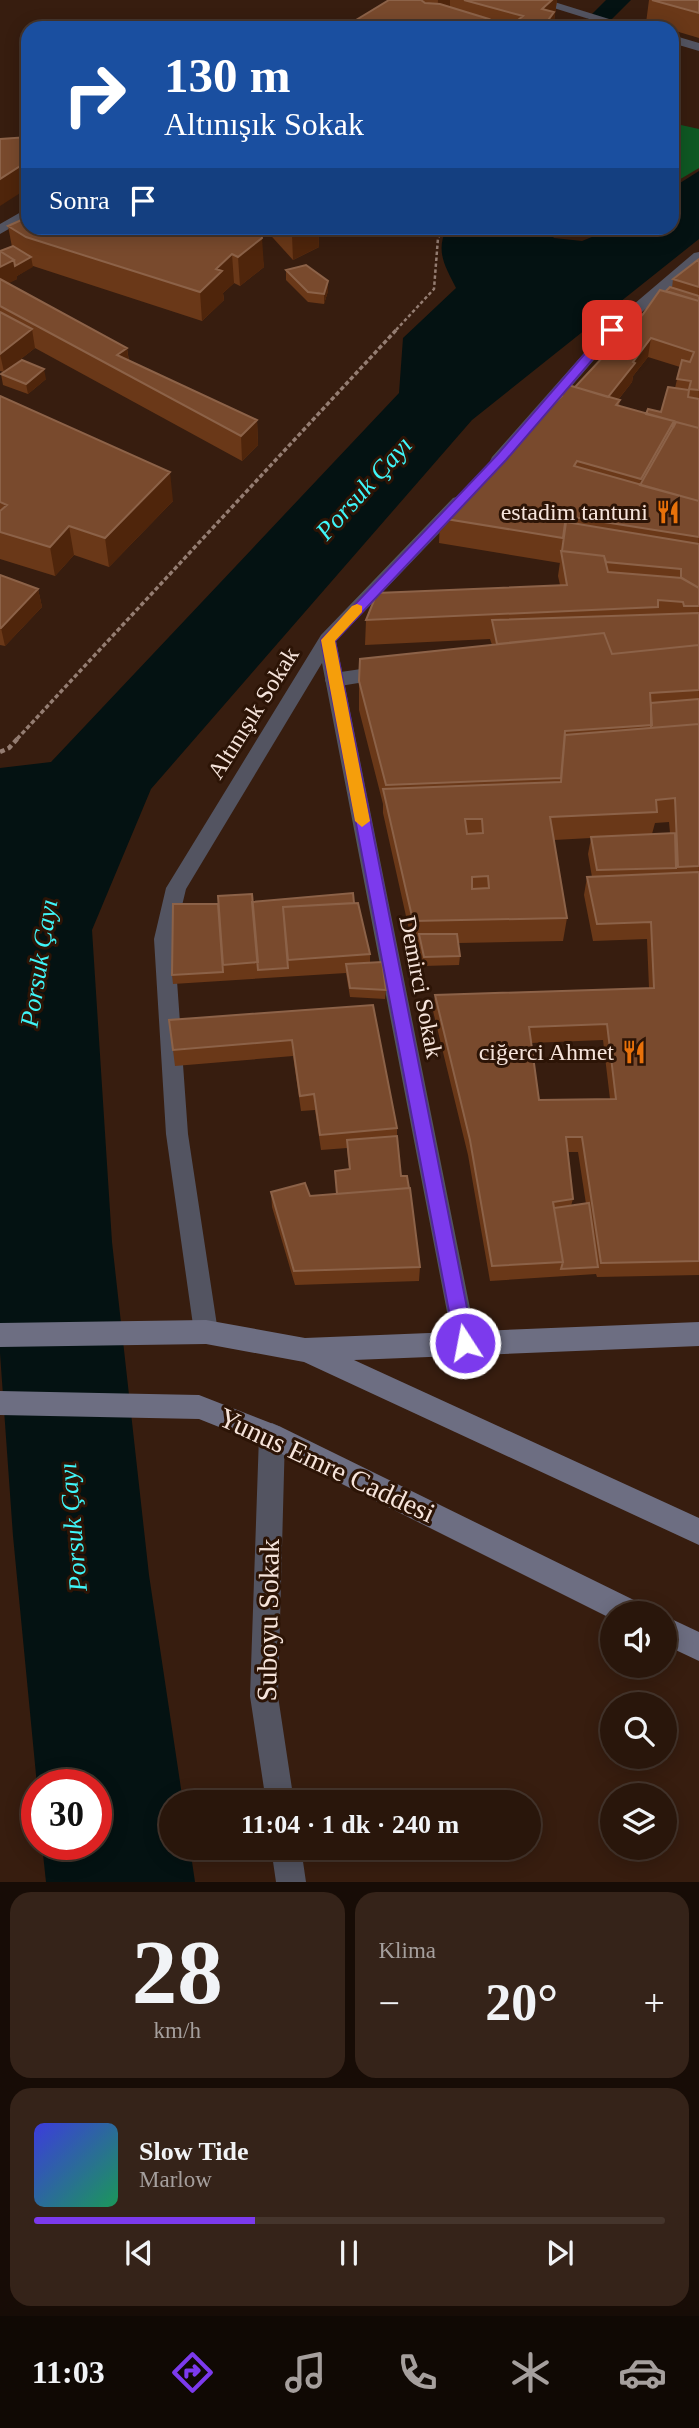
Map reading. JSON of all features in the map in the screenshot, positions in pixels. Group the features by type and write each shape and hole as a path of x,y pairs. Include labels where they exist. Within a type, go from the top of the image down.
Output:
{"main road":[{"path":"0,1335 205,1332 305,1350 699,1334"},
{"path":"305,1350 699,1532"},
{"name":"Yunus Emre Caddesi","path":"0,1402 47,1406 200,1407 272,1436 606,1601"},
{"path":"677,1636 699,1647"}],"street":[{"path":"534,0 557,2 609,21"},
{"path":"679,41 699,47"},
{"path":"0,230 21,216"},
{"name":"Altınışık Sokak","path":"205,1332 177,1135 164,939 176,888 327,640 477,483 612,330 699,256"},
{"name":"Demirci Sokak","path":"327,640 465,1343"},
{"path":"334,680 401,670"},
{"name":"Suboyu Sokak","path":"272,1436 264,1696 278,1790"},
{"path":"288,1860 291,1882"}],"path":[{"path":"0,752 9,748 434,289 440,235"}],"green space":[{"path":"679,125 699,129 699,168 679,180"}],"water":[{"path":"606,0 631,0 610,21 585,21"},
{"name":"Porsuk Çayı","path":"699,171 699,239 472,420 151,789 92,930 112,1242 149,1575 181,1790 159,1790 159,1860 192,1860 195,1882 46,1882 44,1860 112,1860 112,1769 35,1769 13,1536 0,1353 0,768 51,762 399,393 403,338 456,288 443,258 444,235 551,235 554,238 582,241 597,235 679,235 679,184"}],"building":[{"path":"389,0 421,0 489,19 487,21 354,21"},
{"path":"464,0 552,0 542,9 554,12 547,21 518,20 523,16"},
{"path":"652,0 699,0 699,13"},
{"path":"21,138 21,166 0,179 0,139"},
{"path":"21,220 21,234 8,226"},
{"path":"23,235 262,235 262,238 238,257 232,254 216,269 222,271 200,292"},
{"path":"13,246 31,257 15,266 14,260 0,251"},
{"path":"0,251 14,260 0,267"},
{"path":"699,259 699,287 673,279"},
{"path":"306,265 328,281 324,294 308,292 286,270"},
{"path":"0,279 127,348 117,355 257,420 241,436 0,306"},
{"path":"670,287 699,296 699,301 666,291"},
{"path":"660,290 699,301 699,390 689,389 691,381 677,379 682,360 690,362 694,352 651,338 608,397 575,387 643,314"},
{"path":"0,312 32,329 0,354"},
{"path":"22,360 44,369 26,384 1,374"},
{"path":"568,385 620,400 616,405 674,421 641,479 577,461 574,466 699,501 699,537 566,516 563,538 440,518 505,447 517,440 562,396 559,394"},
{"path":"668,387 689,390 688,397 699,399 699,428 676,422 673,428 674,421 646,414 648,409 661,412"},
{"path":"0,396 170,472 105,538 69,526 50,547 0,532 0,511 7,505 0,502"},
{"path":"676,422 699,428 699,501 640,485"},
{"path":"566,522 699,544 699,588 681,578 681,569 606,562 604,556 562,551"},
{"path":"561,551 604,556 608,572 682,578 699,588 699,606 684,606 683,602 658,600 658,607 366,620 377,593 567,585"},
{"path":"0,575 38,589 1,628 0,628"},
{"path":"699,613 699,645 612,654 604,633 497,644 492,620"},
{"path":"604,633 612,654 699,645 699,690 650,693 652,725 565,731 561,778 386,785 359,681 360,659"},
{"path":"699,699 699,724 651,728 651,703"},
{"path":"699,724 699,866 678,867 675,798 656,800 657,812 550,817 567,918 413,921 383,789 561,782 565,735","holes":["465,819 482,819 483,833 467,834","488,876 489,888 472,889 472,877"]},
{"path":"675,833 676,868 597,870 591,837"},
{"path":"699,872 699,1261 601,1263 582,1137 566,1137 573,1199 553,1202 563,1262 492,1266 470,1140 435,995 654,988 651,922 597,924 587,877","holes":["607,1024 616,1099 539,1100 529,1027"]},
{"path":"353,893 354,903 283,907 288,968 258,970 252,902"},
{"path":"252,894 258,962 223,965 218,896"},
{"path":"358,903 370,954 288,960 283,907"},
{"path":"173,904 218,904 223,972 172,975"},
{"path":"419,934 457,934 460,956 424,957"},
{"path":"382,962 386,990 350,988 346,964"},
{"path":"373,1005 397,1128 320,1135 314,1094 300,1096 292,1040 173,1050 169,1020"},
{"path":"397,1136 401,1176 407,1176 409,1188 337,1194 335,1171 350,1169 347,1140"},
{"path":"305,1183 310,1196 410,1188 420,1267 294,1271 271,1192"},
{"path":"589,1203 598,1267 561,1269 563,1262 554,1208"}],"slow traffic":[{"path":"357,609 327,640 362,821"}],"place":[{"name":"estadim tantuni","path":"668,512"},
{"name":"ciğerci Ahmet","path":"634,1052"}],"route":[{"path":"465,1343 327,640 501,458 612,330"}]}
